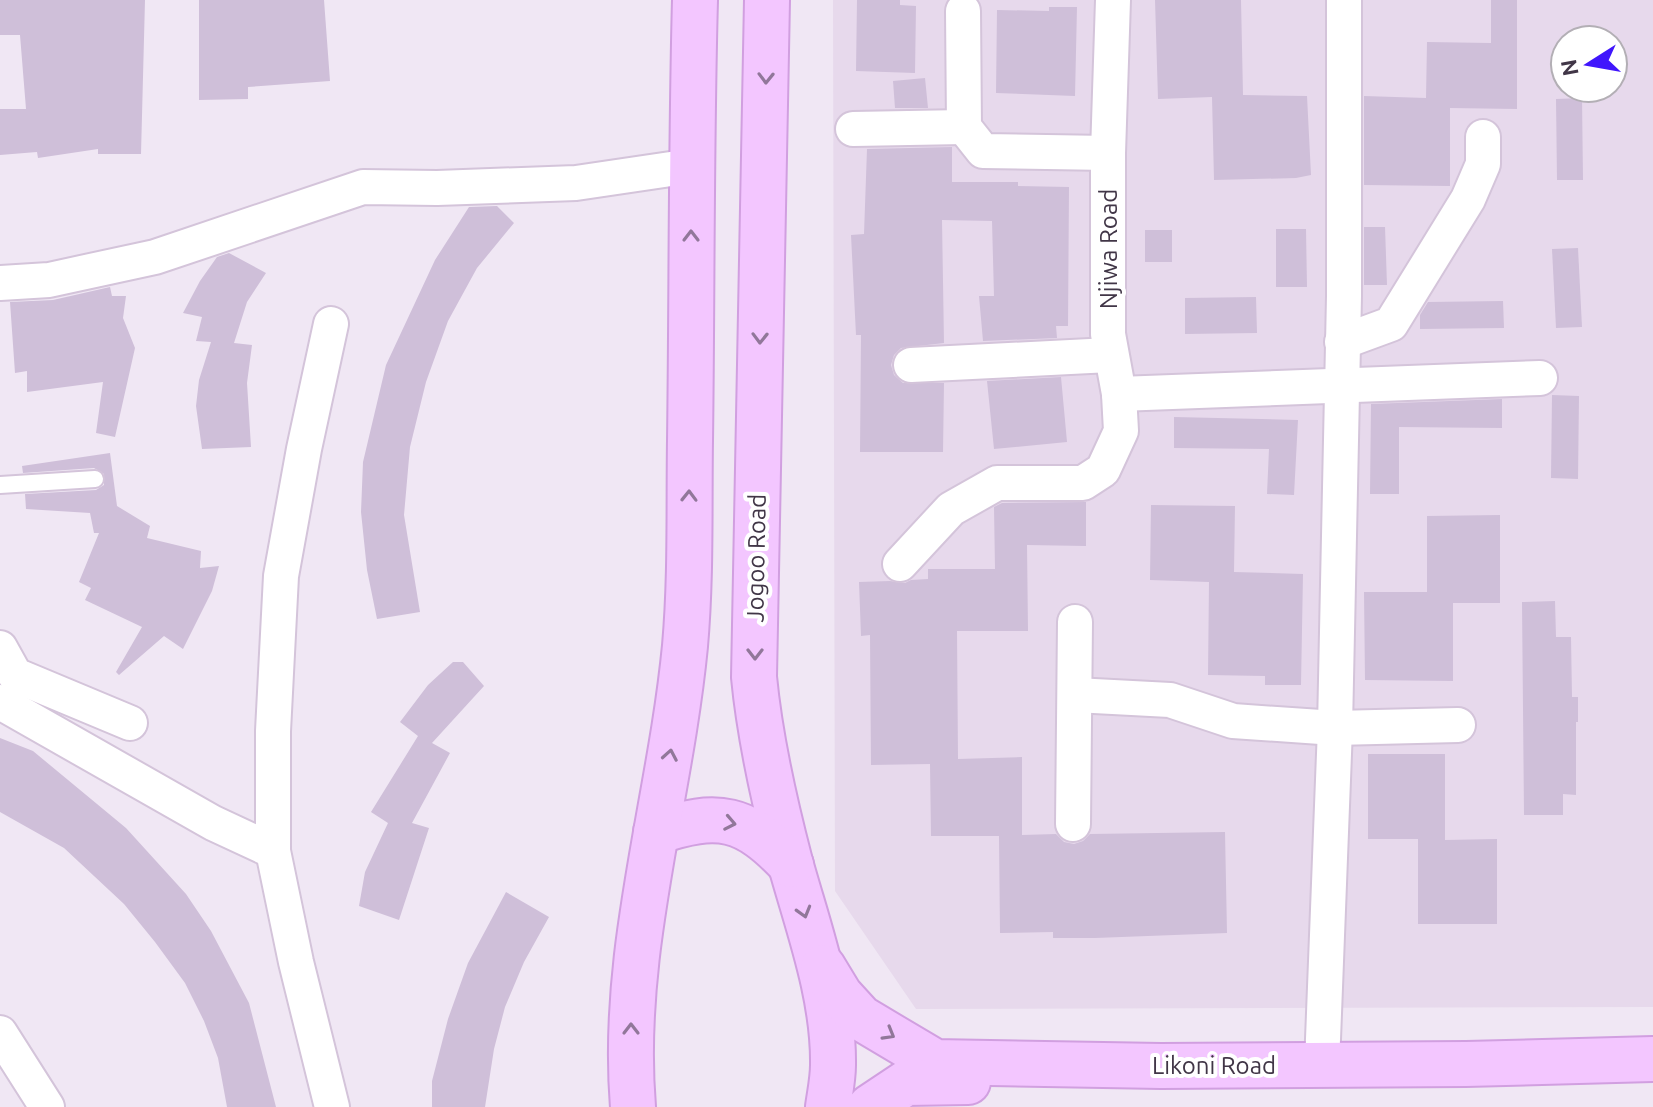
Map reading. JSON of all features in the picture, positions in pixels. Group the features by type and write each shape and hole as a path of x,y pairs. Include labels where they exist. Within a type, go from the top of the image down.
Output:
{"main road":[{"path":"633,1107 631,1022 634,969 644,894 673,738 685,644 695,0"},
{"name":"Jogoo Road","path":"767,0 754,677 769,776 818,959 827,1011 833,1064 828,1107"},
{"path":"656,832 712,820 733,822 750,828 791,865"},
{"name":"Likoni Road","path":"818,959 840,995 861,1018 935,1062 1161,1066 1653,1059"},
{"name":"Likoni Road","path":"870,1107 906,1083 1547,1082 1653,1077"}],"street":[{"name":"Njiwa Road","path":"900,564 951,509 997,483 1083,483 1103,470 1121,431 1119,394 1108,334 1108,153 1113,0"},
{"path":"1322,1065 1335,728 1342,384 1344,0"},
{"path":"963,11 964,127 983,151 1108,153"},
{"path":"853,129 964,127"},
{"path":"1342,342 1391,324 1468,199 1483,164 1483,137"},
{"path":"0,283 49,280 155,257 363,187 576,183 691,166"},
{"path":"331,324 281,576 273,731 273,851 296,962 332,1107"},
{"path":"911,365 1110,355"},
{"path":"1119,394 1540,378"},
{"path":"1073,824 1075,622"},
{"path":"0,648 15,675 130,723"},
{"path":"1075,695 1170,700 1233,721 1335,728 1458,725"},
{"path":"0,702 213,823 273,851"},
{"path":"5,1050 47,1107"}],"lane":[{"path":"0,485 95,479"}],"shaded area":[{"path":"833,0 1653,0 1653,1007 916,1009 835,891"}],"building":[{"path":"0,0 145,0 141,154 98,154 98,149 38,158 37,152 0,155 0,109 26,109 20,35 0,35"},
{"path":"199,0 324,0 330,81 248,87 248,99 199,100"},
{"path":"857,0 900,0 900,5 916,6 915,73 856,71"},
{"path":"1155,0 1241,0 1243,95 1307,96 1311,175 1214,180 1212,97 1158,99"},
{"path":"1491,0 1517,0 1517,109 1450,108 1450,186 1364,185 1364,96 1426,98 1427,42 1491,43"},
{"path":"1049,7 1077,7 1075,96 996,93 997,10 1049,11"},
{"path":"925,78 928,108 895,108 893,81"},
{"path":"1556,104 1582,104 1583,180 1557,180"},
{"path":"952,147 952,182 1018,182 1018,186 1069,187 1068,326 1056,326 1057,338 983,341 979,296 994,296 992,221 942,220 944,343 901,348 894,355 891,365 894,375 903,383 944,383 943,452 860,452 861,335 856,335 851,235 864,234 867,149"},
{"path":"497,206 514,223 477,268 448,321 426,382 410,447 404,515 420,612 377,619 367,570 361,512 363,462 386,365 435,260 469,207"},
{"path":"1364,227 1385,227 1387,285 1364,285"},
{"path":"1276,229 1306,229 1307,287 1276,287"},
{"path":"1145,230 1172,230 1172,262 1145,262"},
{"path":"1578,248 1582,327 1556,328 1552,249"},
{"path":"229,253 266,273 247,302 234,343 252,345 247,383 251,447 202,449 196,406 199,380 211,342 196,341 202,317 183,313 217,257"},
{"path":"110,287 112,296 126,296 123,318 135,348 115,437 96,433 103,382 27,392 27,371 15,373 10,302 53,300"},
{"path":"1256,297 1257,333 1185,334 1185,298"},
{"path":"1503,301 1504,328 1420,329 1420,315 1428,302"},
{"path":"1061,377 1067,442 994,449 987,381"},
{"path":"1552,395 1579,396 1578,479 1551,478"},
{"path":"1502,399 1502,428 1399,427 1399,494 1370,494 1371,404"},
{"path":"1174,417 1298,420 1294,495 1267,494 1269,449 1174,448"},
{"path":"110,453 117,506 150,526 147,538 201,551 200,568 219,566 212,591 183,649 164,636 119,675 116,672 142,627 85,600 91,588 79,582 99,533 94,533 90,513 26,509 25,494 96,490 104,485 104,474 94,468 23,473 22,466"},
{"path":"1086,502 1086,546 1027,545 1028,631 957,631 958,759 1022,757 1022,835 1056,834 1064,842 1074,844 1090,834 1225,832 1227,933 1053,938 1053,932 1000,933 999,836 931,836 930,764 871,765 870,635 861,636 859,582 905,583 928,579 928,569 995,569 994,507 1002,503"},
{"path":"1151,505 1235,506 1234,572 1303,574 1301,685 1265,685 1265,676 1208,675 1209,582 1150,580"},
{"path":"1500,515 1500,603 1453,603 1453,681 1365,680 1364,592 1427,592 1427,516"},
{"path":"1555,601 1556,637 1571,637 1572,697 1578,697 1576,795 1563,794 1563,815 1524,815 1522,602"},
{"path":"453,662 463,662 484,686 432,743 450,753 412,823 429,828 399,920 359,906 365,872 388,823 371,812 418,736 400,722 428,685"},
{"path":"0,738 33,751 126,828 186,894 211,931 249,1003 276,1107 227,1107 218,1058 204,1021 185,983 155,942 124,904 64,848 0,812"},
{"path":"1368,754 1445,754 1445,840 1497,839 1497,924 1418,924 1418,839 1368,839"},
{"path":"506,892 549,917 524,962 505,1007 494,1049 485,1107 432,1107 432,1081 448,1019 468,963"}]}
